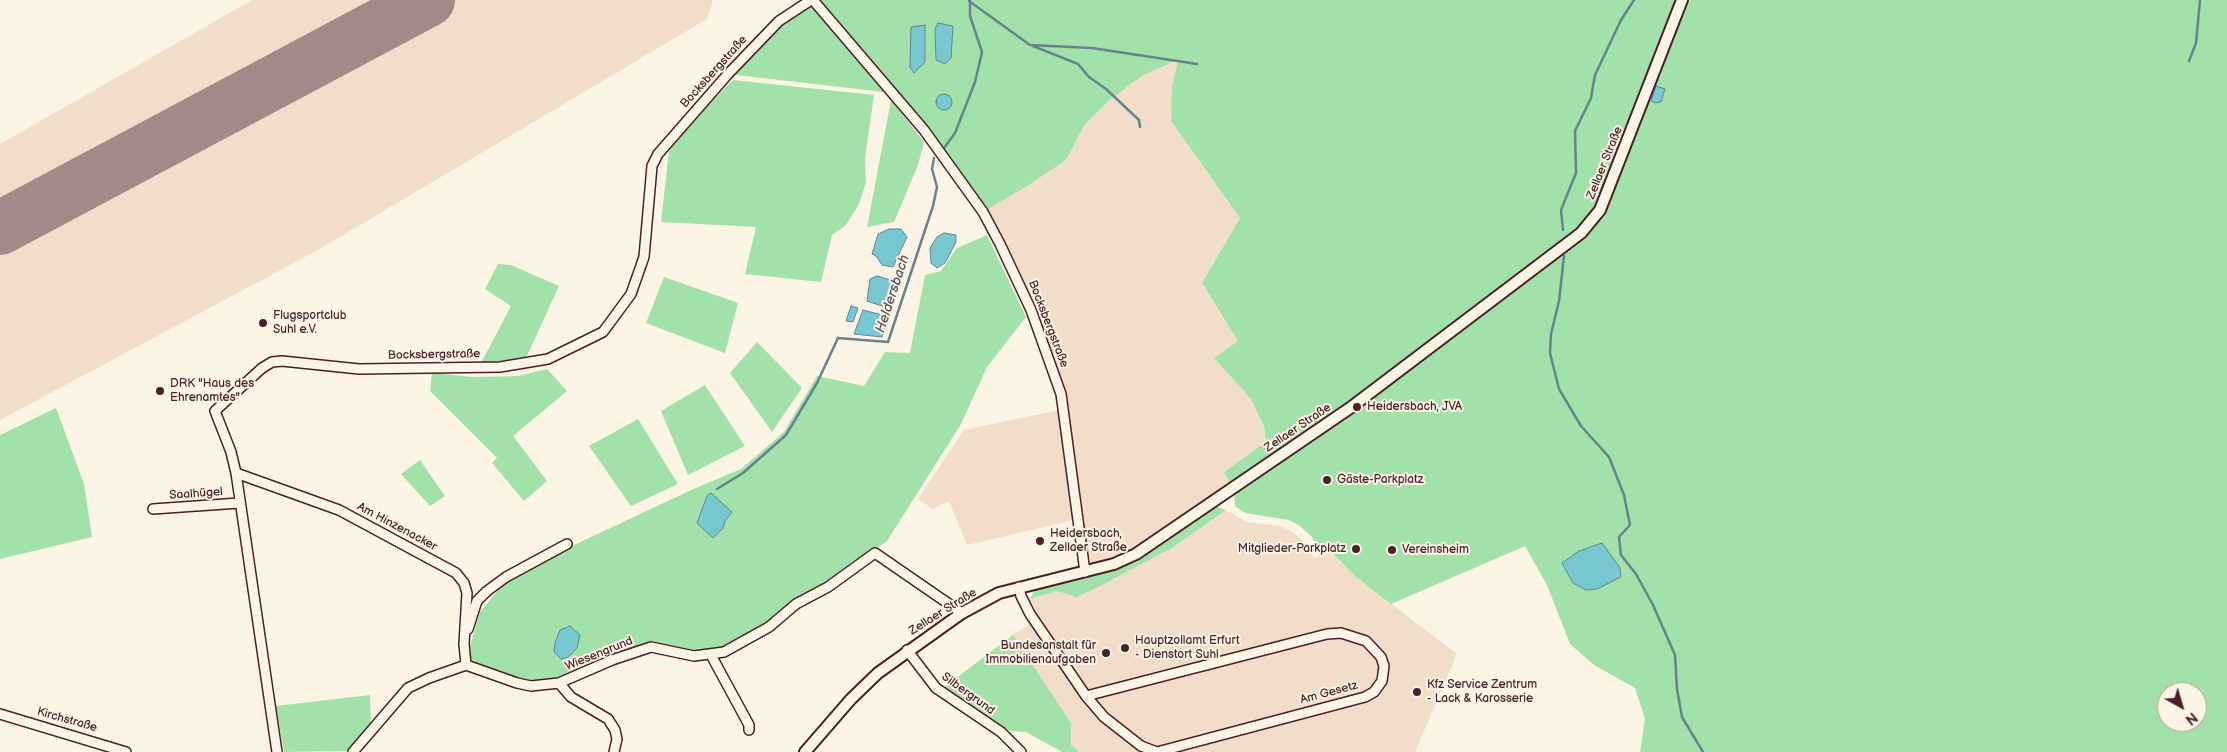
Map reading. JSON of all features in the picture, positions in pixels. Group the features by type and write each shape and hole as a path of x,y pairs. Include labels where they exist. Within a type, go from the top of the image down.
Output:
{"street":[{"name":"Bocksbergstraße","path":"277,752 236,473 231,452 215,411 262,368 272,362 282,361 359,369 500,367 548,359 604,332 631,294 644,257 652,166 658,154 728,74 779,21 812,0 924,130 983,212 1000,244 1031,310 1061,394 1085,572"},
{"name":"Zellaer Straße","path":"805,752 851,699 878,673 907,650 962,614 999,593 1114,564 1144,549 1350,408 1581,233 1600,210 1682,0"},
{"name":"Am Hinzenacker","path":"236,473 339,510 456,573 464,583 467,593 464,644 466,665"},
{"name":"Saalhügel","path":"153,509 240,503"},
{"path":"464,644 477,600 506,577 568,544"},
{"name":"Wiesengrund","path":"466,665 531,686 559,684 612,660 651,647 694,656 724,652 769,627 796,604 828,587 875,553 962,614"},
{"name":"Am Gesetz","path":"1019,587 1021,596 1030,614 1086,696 1104,718 1140,746 1157,752 1364,697 1374,692 1382,681 1384,666 1375,649 1366,642 1341,633 1327,634 1086,696"},
{"name":"Silbergrund","path":"907,650 936,688 1001,732 1020,752"},
{"path":"711,655 749,730"},
{"path":"353,752 408,688 429,678 466,665"},
{"path":"559,684 571,697 608,719 615,730 617,739 614,752"},
{"name":"Kirchstraße","path":"0,714 126,752"}],"shaded area":[{"path":"252,0 713,0 707,19 318,250 0,420 0,144"},
{"path":"1179,60 1172,87 1171,121 1240,218 1202,283 1238,341 1214,358 1251,399 1264,426 1266,442 1225,472 1231,485 1131,553 1108,562 1092,562 1085,551 1069,432 1031,310 983,212 1026,187 1066,160 1085,124 1111,99 1143,75"},
{"path":"1059,410 1074,520 967,545 949,501 933,509 918,499 964,430"},
{"path":"1226,510 1247,522 1280,526 1291,531 1302,540 1314,558 1329,551 1355,576 1457,654 1415,752 1079,752 1071,745 1071,723 1013,635 1039,618 1030,599 1057,591 1104,584 1172,548"}],"green space":[{"path":"811,0 1678,0 1604,195 1585,223 1569,239 1340,410 1231,485 1224,472 1266,442 1264,426 1251,399 1214,358 1238,341 1202,283 1240,218 1171,121 1172,87 1178,60 1143,75 1111,99 1085,124 1066,160 1026,187 983,212 892,93 728,74 779,21"},
{"path":"1690,0 2227,0 2227,752 1640,752 1645,719 1635,688 1594,665 1570,644 1547,585 1525,546 1391,604 1355,576 1330,551 1323,554 1311,536 1300,526 1289,520 1245,513 1235,506 1234,493 1343,419 1348,423 1341,414 1571,241 1600,210"},
{"path":"733,80 874,95 865,158 866,182 859,204 846,225 832,235 821,282 745,274 756,227 661,222 669,151 687,127"},
{"path":"891,100 924,142 918,165 894,222 867,227"},
{"path":"987,235 1026,317 987,367 961,424 887,541 768,625 723,649 695,653 651,644 570,677 551,682 532,682 518,679 471,660 470,646 480,612 500,588 518,575 570,547 689,491 741,469 784,432 817,376 864,386 885,352 910,353 925,275 941,271 957,248"},
{"path":"498,264 511,265 559,286 526,358 481,363 511,306 485,289"},
{"path":"664,277 738,303 725,353 646,323"},
{"path":"757,342 802,388 772,432 730,373"},
{"path":"547,369 567,391 513,436 547,481 524,501 492,463 497,458 430,391 432,373 474,377 518,376"},
{"path":"705,385 745,446 688,475 661,411"},
{"path":"56,408 84,484 92,537 0,559 0,435"},
{"path":"638,419 678,484 631,506 589,446"},
{"path":"420,460 445,496 430,506 401,474"},
{"path":"1215,506 1226,510 1172,548 1104,584 1077,597 1057,591 1030,599 1036,586 1091,574"},
{"path":"1013,635 1071,723 1071,745 1079,752 1062,752 1026,732 1010,731 943,688"},
{"path":"370,695 371,723 347,751 284,752 276,706"}],"water":[{"path":"938,23 953,26 951,58 945,64 936,60 935,29"},
{"path":"925,25 925,62 914,73 910,67 911,27"},
{"path":"1656,86 1665,89 1661,102 1656,103 1651,101"},
{"path":"941,94 947,94 952,99 950,108 941,110 936,105 936,99"},
{"path":"889,229 901,229 907,237 893,267 882,265 876,256 872,254 878,234"},
{"path":"944,233 956,235 956,242 945,263 937,268 931,263 930,248 937,237"},
{"path":"877,276 894,281 898,289 891,309 867,301 870,279"},
{"path":"851,306 858,308 853,322 846,321"},
{"path":"863,310 890,317 882,337 854,334"},
{"path":"711,493 732,512 725,521 723,528 713,538 697,523 707,496"},
{"path":"1602,543 1620,568 1621,577 1597,589 1586,590 1573,583 1562,563 1579,551"},
{"path":"570,626 580,635 577,648 568,657 561,659 554,652 555,643 560,630"}],"waterway":[{"name":"Heldersbach","path":"944,148 955,133 975,82 982,52 970,16 970,0"},
{"path":"1563,230 1561,210 1576,173 1575,131 1591,98 1595,75 1621,20 1634,0"},
{"path":"2189,61 2196,43 2200,0"},
{"path":"969,1 1030,45 1092,48 1197,64"},
{"path":"1033,46 1078,64 1089,77 1106,89 1139,120 1140,127"},
{"name":"Heldersbach","path":"717,489 743,473 786,435 817,383 838,338 888,342 933,206 937,187 932,169 934,158"},
{"path":"1564,256 1559,301 1551,334 1550,353 1559,389 1581,426 1609,457 1624,495 1630,525 1619,537 1621,555 1636,574 1653,605 1675,655 1677,689 1682,717 1703,752"}],"runway":[{"path":"0,228 428,0"}],"place":[{"name":"Flugsportclub Suhl e.V.","path":"263,323"},
{"name":"DRK \"Haus des Ehrenamtes\"","path":"160,391"},
{"name":"Heidersbach, JVA","path":"1357,407"},
{"name":"Gäste-Parkplatz","path":"1327,480"},
{"name":"Heidersbach, Zellaer Straße","path":"1040,541"},
{"name":"Mitglieder-Parkplatz","path":"1356,549"},
{"name":"Vereinsheim","path":"1392,550"},
{"name":"Hauptzollamt Erfurt - Dienstort Suhl","path":"1125,648"},
{"name":"Bundesanstalt für Immobilienaufgaben","path":"1106,653"},
{"name":"Kfz Service Zentrum - Lack & Karosserie","path":"1417,692"}]}
